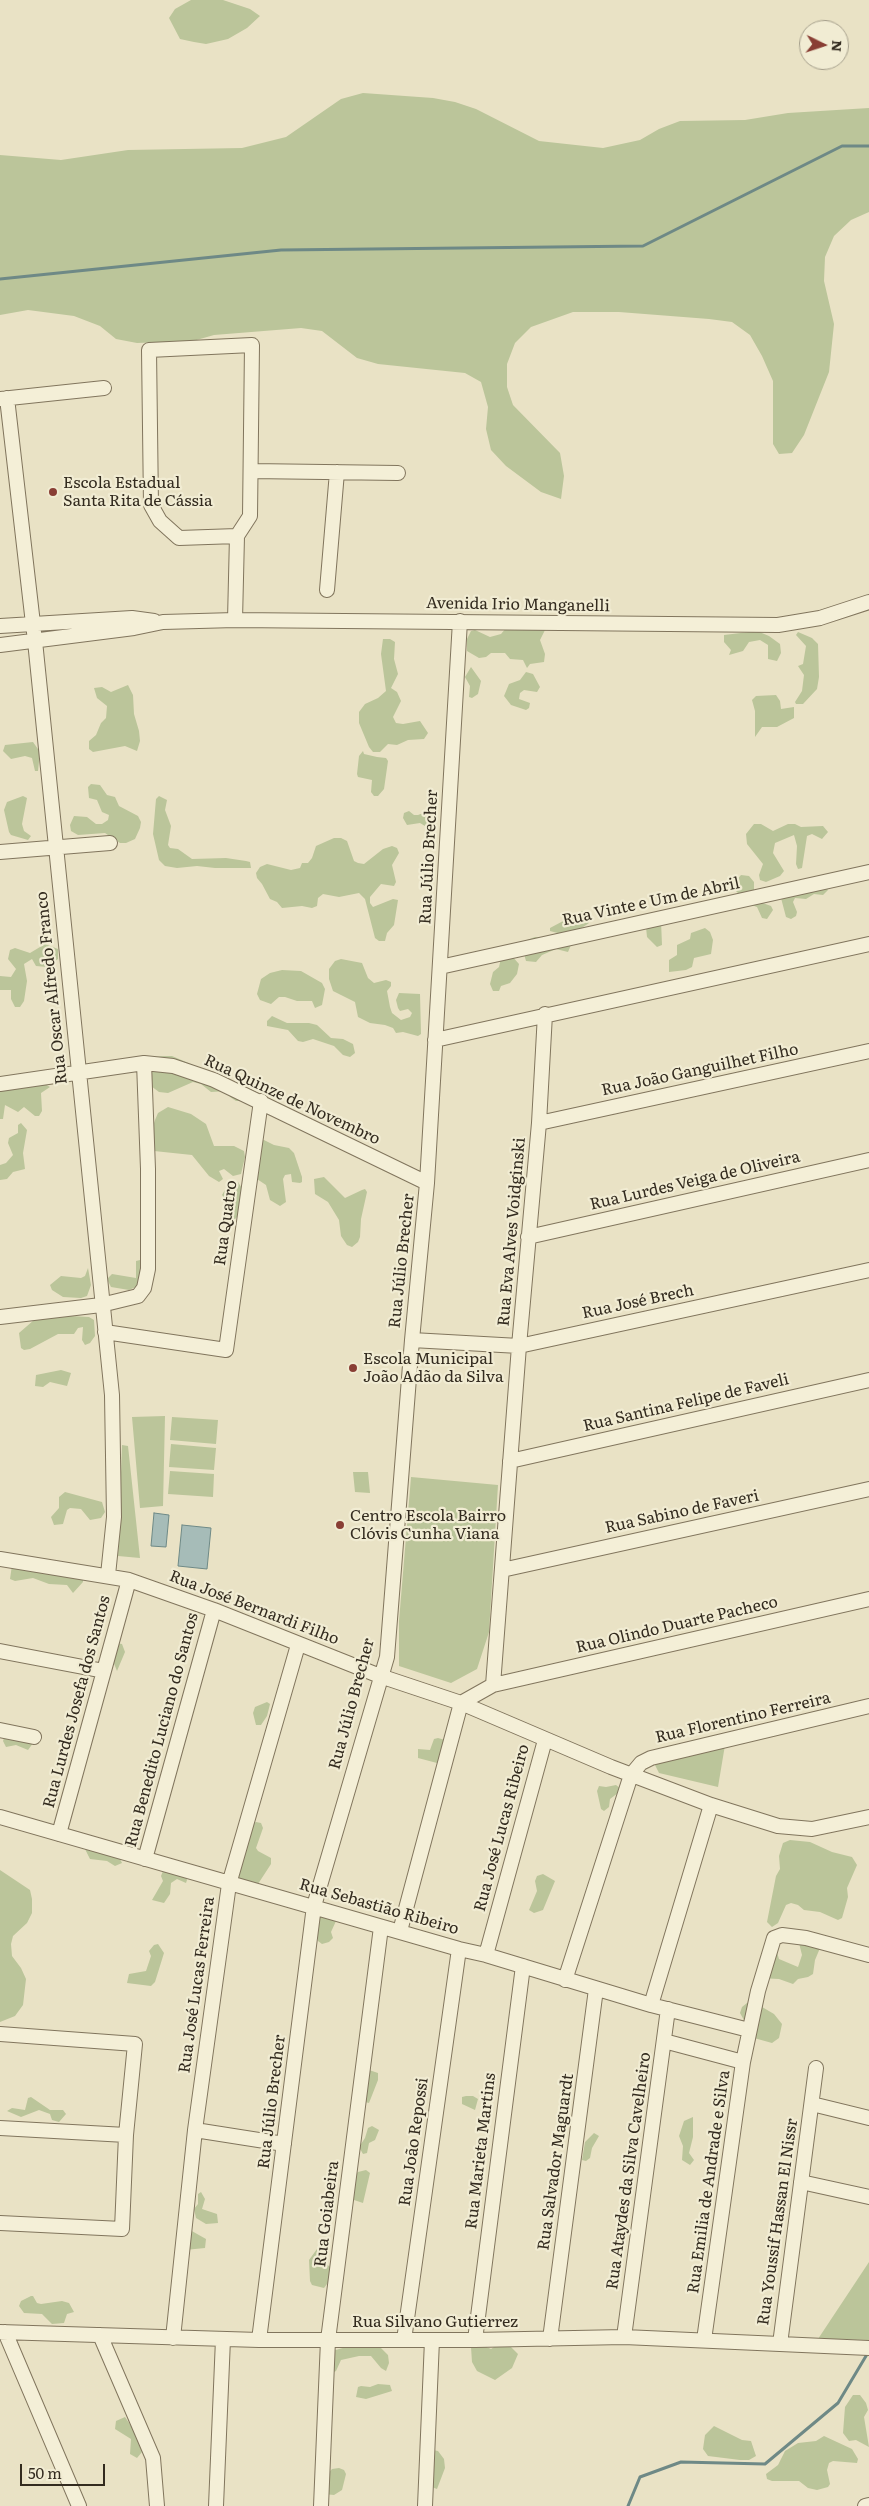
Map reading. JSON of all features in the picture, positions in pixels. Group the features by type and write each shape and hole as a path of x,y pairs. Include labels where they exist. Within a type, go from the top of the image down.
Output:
{"street":[{"path":"235,620 237,536 250,516 252,345 149,350 151,505 160,521 179,538 237,536"},
{"path":"4,398 104,388"},
{"name":"Rua Oscar Alfredo Franco","path":"4,398 35,641 101,1305 112,1395 114,1517 108,1575"},
{"path":"251,472 398,472"},
{"path":"327,590 337,472"},
{"name":"Avenida Irio Manganelli","path":"0,626 132,618 163,622 235,620 460,621 778,625 820,618 869,602"},
{"name":"Rua Júlio Brecher","path":"259,2340 314,1906 387,1657 412,1340 428,1183 460,621"},
{"name":"Avenida Irio Manganelli","path":"0,645 134,628 163,622"},
{"path":"0,852 110,843"},
{"name":"Rua Vinte e Um de Abril","path":"440,967 869,872"},
{"path":"435,1040 545,1014 869,944"},
{"name":"Rua Eva Alves Voidginski","path":"493,1685 519,1346 539,1123 545,1014"},
{"name":"Rua João Ganguilhet Filho","path":"539,1123 869,1051"},
{"path":"0,1317 101,1305 138,1296 144,1288 148,1269 148,1169 144,1063"},
{"name":"Rua Quinze de Novembro","path":"0,1084 79,1074 144,1063 173,1066 214,1080 261,1101 428,1183"},
{"name":"Rua Quatro","path":"105,1332 226,1350 261,1101"},
{"name":"Rua Lurdes Veiga de Oliveira","path":"528,1237 869,1160"},
{"name":"Rua José Brech","path":"412,1340 519,1346 869,1270"},
{"name":"Rua Santina Felipe de Faveli","path":"510,1461 869,1380"},
{"name":"Rua Sabino de Faveri","path":"502,1570 869,1489"},
{"name":"Rua José Bernardi Filho","path":"0,1560 108,1575 129,1580 214,1610 380,1676 461,1703 545,1740 710,1805 778,1826 812,1829 869,1817"},
{"name":"Rua Lurdes Josefa dos Santos","path":"59,1834 129,1580"},
{"name":"Rua Olindo Duarte Pacheco","path":"493,1685 869,1599"},
{"name":"Rua Benedito Luciano do Santos","path":"145,1859 214,1610"},
{"name":"Rua José Lucas Ferreira","path":"173,2338 195,2130 229,1884 298,1645"},
{"path":"0,1652 104,1671"},
{"path":"400,1931 461,1703 493,1685"},
{"name":"Rua Florentino Ferreira","path":"631,1775 641,1763 651,1758 869,1706"},
{"path":"0,1730 34,1737"},
{"name":"Rua José Lucas Ribeiro","path":"486,1955 545,1740"},
{"path":"566,1980 631,1775"},
{"path":"651,2005 710,1805"},
{"name":"Rua Sebastião Ribeiro","path":"0,1817 229,1884 314,1906 380,1927 486,1955 651,2005 749,2030"},
{"name":"Rua Goiabeira","path":"321,2506 328,2340 380,1927"},
{"name":"Rua Emilia de Andrade e Silva","path":"704,2340 743,2062 758,1991 774,1938 782,1935 806,1938 869,1955"},
{"name":"Rua João Repossi","path":"404,2340 459,1949"},
{"name":"Rua Marieta Martins","path":"475,2340 523,1966"},
{"name":"Rua Salvador Maguardt","path":"550,2339 596,1989"},
{"name":"Rua Ataydes da Silva Cavelheiro","path":"624,2337 668,2009"},
{"path":"0,2034 135,2044 126,2134 122,2229 0,2223"},
{"path":"664,2041 743,2062"},
{"path":"812,2104 816,2068"},
{"name":"Rua Youssif Hassan El Nissr","path":"780,2344 812,2104 869,2118"},
{"path":"0,2128 126,2134"},
{"path":"195,2130 284,2144"},
{"path":"801,2182 869,2197"},
{"path":"3,2332 79,2506"},
{"name":"Rua Silvano Gutierrez","path":"3,2332 259,2340 475,2340 624,2337 869,2348"},
{"path":"100,2335 153,2458 157,2506"},
{"path":"216,2506 223,2339"},
{"path":"425,2506 432,2340"},
{"path":"864,2506 869,2505"}],"green space":[{"path":"191,0 223,0 250,9 260,16 247,28 228,39 206,44 180,39 169,18 175,9"},
{"path":"363,93 433,98 455,102 476,109 539,141 603,148 640,140 659,129 680,121 745,120 788,113 869,108 869,212 851,220 834,236 825,257 824,281 834,324 829,372 804,435 792,453 779,454 773,444 773,381 750,335 732,322 619,312 573,312 531,327 515,343 507,364 507,387 513,405 560,453 564,476 561,499 541,492 506,466 491,450 486,429 488,407 481,382 465,373 378,364 357,358 322,331 301,328 214,335 193,341 137,343 116,339 100,326 74,316 28,310 0,315 0,155 61,160 128,150 242,148 286,137 341,99"},
{"path":"507,627 545,630 540,640 545,654 544,662 530,664 527,668 523,660 510,659 505,653 491,653 486,657 479,658 467,651 467,639 471,631 475,630 490,637 501,634"},
{"path":"757,631 769,636 780,644 781,653 777,661 768,659 768,645 760,640 749,642 743,651 729,655 731,650 724,642 724,635"},
{"path":"798,632 812,638 818,644 819,677 817,689 803,704 796,704 795,702 802,691 804,675 798,666 803,664 806,646 796,635"},
{"path":"383,639 390,639 395,642 394,659 398,674 391,688 397,692 401,701 393,717 396,723 403,724 420,721 428,733 424,739 408,740 397,745 388,744 380,752 373,752 359,723 359,712 365,704 378,698 386,691 381,654"},
{"path":"471,667 481,681 478,694 472,698 469,697 470,686 465,677"},
{"path":"526,672 533,674 540,687 537,692 524,690 520,693 519,699 530,703 529,708 526,710 511,705 504,696 509,684 520,680"},
{"path":"128,685 133,695 134,714 139,731 140,741 137,751 125,746 93,752 89,749 89,741 96,735 101,723 106,718 107,706 97,698 94,688 102,687 111,692"},
{"path":"776,695 780,701 781,709 794,707 794,718 777,727 762,727 755,737 755,711 752,700 756,696"},
{"path":"33,742 40,752 38,771 35,771 32,758 25,756 11,759 3,751 5,745"},
{"path":"363,751 364,754 386,758 388,761 384,789 378,796 374,796 371,792 372,780 358,777 357,774 359,756"},
{"path":"91,784 100,785 107,795 115,797 119,806 138,816 141,822 135,839 126,843 120,843 105,833 78,835 71,831 70,825 74,816 87,817 96,824 102,824 108,820 109,815 102,812 97,800 89,798 88,787"},
{"path":"23,796 27,798 22,824 24,831 31,836 28,840 11,835 4,810 7,802"},
{"path":"159,796 167,800 165,810 171,826 168,845 170,848 178,849 192,859 226,858 246,861 250,862 251,868 197,866 177,868 165,866 159,860 153,834 156,799"},
{"path":"434,809 438,820 434,828 430,829 420,823 407,825 403,818 404,813 409,811 414,815 418,815"},
{"path":"754,824 761,824 773,831 788,824 795,824 801,827 823,826 828,832 822,839 812,834 807,836 802,868 798,869 796,864 797,846 794,835 775,843 773,853 784,871 780,876 766,882 760,880 759,875 763,864 747,844 746,834"},
{"path":"334,838 341,838 347,841 354,861 364,864 383,849 392,846 397,848 399,853 392,865 396,882 394,886 381,884 370,897 370,903 373,907 393,899 398,900 394,925 387,933 385,941 379,941 375,938 365,899 359,893 339,897 323,894 318,898 317,906 312,908 302,906 282,908 277,902 270,899 257,878 256,873 260,867 267,864 291,870 300,868 302,863 308,863 312,858 316,846"},
{"path":"741,875 749,876 754,882 754,892 760,902 771,906 773,910 767,919 762,918 757,907 749,904 734,889 735,882"},
{"path":"826,887 828,890 823,895 814,894 806,899 795,898 793,902 797,912 796,916 791,919 786,917 781,898"},
{"path":"582,911 588,914 589,923 580,929 582,933 571,945 568,952 556,949 542,955 536,962 526,961 524,954 527,940 535,937 546,938 565,935 550,931 550,928"},
{"path":"661,921 662,945 657,947 647,937 646,927"},
{"path":"705,928 710,932 713,940 711,954 694,958 692,967 686,970 669,972 669,960 677,955 677,945 690,939 691,933"},
{"path":"45,944 58,949 58,959 47,967 36,966 32,959 24,964 27,981 24,1001 20,1007 15,1007 11,999 11,990 0,990 0,976 11,977 16,969 8,959 10,950 15,948 30,953"},
{"path":"511,955 519,964 517,974 510,983 501,986 499,991 493,991 490,984 493,972 499,967 501,958"},
{"path":"341,959 362,963 368,978 374,983 386,980 391,982 391,986 387,991 390,1007 392,1013 401,1020 410,1017 412,1013 408,1009 400,1011 398,1008 396,1000 399,993 420,994 421,1034 418,1036 403,1032 396,1033 393,1028 370,1023 358,1017 355,1002 333,991 329,979 329,969 335,961"},
{"path":"282,970 301,971 322,983 325,989 322,1005 315,1008 312,1001 297,1001 285,997 279,997 271,1004 260,1000 257,994 261,979 270,973"},
{"path":"272,1016 287,1023 317,1025 331,1038 343,1039 353,1044 355,1053 350,1057 343,1055 334,1046 313,1039 303,1042 298,1041 288,1030 267,1026 267,1021"},
{"path":"172,1056 233,1082 239,1082 248,1090 246,1101 236,1101 230,1097 228,1091 211,1092 201,1084 193,1082 168,1093 159,1092 151,1086 149,1061 154,1057"},
{"path":"42,1082 50,1087 41,1093 42,1111 39,1116 35,1116 24,1107 18,1112 5,1105 3,1119 0,1119 0,1087"},
{"path":"168,1107 191,1114 206,1124 214,1146 234,1146 244,1151 245,1157 241,1174 233,1176 224,1169 219,1171 223,1179 219,1182 209,1176 192,1155 154,1151 152,1129 158,1113"},
{"path":"21,1123 27,1130 23,1153 25,1169 13,1172 7,1179 0,1180 0,1165 6,1163 13,1155 8,1143 9,1138 18,1133 18,1125"},
{"path":"264,1140 274,1145 289,1148 294,1153 302,1177 302,1182 300,1183 292,1182 291,1174 285,1175 283,1179 286,1202 280,1206 270,1200 266,1185 257,1179 258,1141"},
{"path":"324,1177 345,1198 365,1189 367,1192 361,1219 360,1237 358,1242 352,1247 347,1245 341,1236 339,1220 328,1202 315,1194 314,1179"},
{"path":"230,1181 238,1182 243,1190 238,1216 232,1222 229,1217 229,1203 222,1195"},
{"path":"140,1260 143,1262 138,1286 129,1290 111,1287 107,1279 112,1274 136,1278 136,1261"},
{"path":"88,1268 91,1285 87,1296 81,1298 63,1297 52,1290 50,1285 61,1276 81,1278 85,1276"},
{"path":"65,1314 89,1317 94,1320 95,1336 90,1343 85,1345 82,1340 83,1327 78,1328 74,1334 58,1334 30,1349 24,1350 21,1348 19,1333 34,1320 41,1316"},
{"path":"61,1370 71,1373 67,1386 50,1382 43,1387 35,1386 36,1375"},
{"path":"165,1416 163,1506 140,1508 132,1417"},
{"path":"172,1417 218,1420 216,1444 170,1440"},
{"path":"171,1444 216,1448 214,1470 169,1467"},
{"path":"122,1445 128,1446 140,1558 118,1556"},
{"path":"170,1471 214,1474 213,1497 168,1494"},
{"path":"353,1472 368,1472 370,1493 355,1492"},
{"path":"411,1477 498,1485 489,1632 477,1669 451,1683 399,1666 399,1621"},
{"path":"65,1492 102,1502 105,1512 101,1518 90,1520 81,1509 70,1508 67,1510 63,1524 54,1525 51,1517 59,1508 59,1497"},
{"path":"12,1565 83,1580 83,1582 73,1593 67,1585 49,1584 33,1578 15,1581 10,1579"},
{"path":"116,1643 122,1644 125,1652 117,1671 109,1651"},
{"path":"267,1702 270,1704 267,1716 261,1725 256,1725 253,1713 255,1707"},
{"path":"5,1735 36,1739 28,1750 16,1745 6,1747 3,1741"},
{"path":"434,1739 445,1740 437,1763 418,1758 418,1749 430,1750"},
{"path":"725,1745 718,1787 659,1773 655,1765 672,1756"},
{"path":"616,1785 620,1788 618,1793 610,1799 609,1807 604,1811 601,1809 597,1791 599,1786"},
{"path":"256,1822 261,1823 263,1828 256,1848 271,1858 271,1864 258,1884 250,1887 237,1878 241,1849 248,1846 248,1835 252,1824"},
{"path":"790,1840 810,1842 832,1852 852,1857 857,1865 847,1888 848,1897 842,1918 838,1920 820,1912 804,1910 798,1905 791,1903 786,1905 778,1923 772,1927 767,1922 776,1876 780,1869 779,1856 783,1843"},
{"path":"84,1847 120,1859 122,1863 115,1866 107,1861 90,1859"},
{"path":"0,1870 30,1890 32,1913 27,1923 13,1936 11,1944 12,1956 26,1979 23,2005 15,2016 0,2022"},
{"path":"163,1871 186,1877 187,1880 186,1883 177,1879 171,1883 170,1894 164,1903 152,1900 163,1881 161,1876"},
{"path":"543,1874 555,1881 543,1910 534,1913 529,1910 537,1891 535,1881 537,1876"},
{"path":"315,1915 336,1921 331,1932 333,1938 329,1942 322,1944 318,1941"},
{"path":"806,1932 819,1933 823,1941 815,1960 813,1974 798,1979 793,1984 779,1979 758,1978 756,1973 764,1952 776,1949 779,1959 798,1967 802,1955 799,1943"},
{"path":"158,1944 164,1953 155,1982 151,1986 127,1983 129,1974 146,1971 151,1956 149,1951 154,1945"},
{"path":"747,2003 757,2004 774,2014 782,2024 779,2038 772,2043 754,2038 740,2013 742,2007"},
{"path":"369,2070 378,2073 378,2080 369,2103 365,2102 364,2098 368,2087 367,2075"},
{"path":"473,2096 478,2099 475,2110 462,2104 462,2097"},
{"path":"31,2097 50,2110 63,2110 66,2114 59,2122 52,2120 50,2114 39,2110 21,2117 7,2111 12,2108 25,2110 28,2098"},
{"path":"693,2117 693,2137 689,2153 694,2160 690,2165 682,2160 683,2146 679,2136 684,2121"},
{"path":"372,2126 379,2130 375,2140 369,2143 367,2153 363,2154 359,2147 365,2138 368,2128"},
{"path":"594,2133 599,2136 592,2148 590,2158 586,2161 582,2160 585,2142"},
{"path":"366,2170 370,2173 363,2203 354,2200 354,2177 358,2172"},
{"path":"201,2192 205,2199 202,2209 217,2214 218,2223 206,2224 196,2218 194,2209 198,2204 198,2194"},
{"path":"190,2230 206,2239 205,2248 185,2250"},
{"path":"317,2249 320,2250 322,2260 330,2267 330,2280 324,2288 312,2285 310,2281 309,2260"},
{"path":"869,2262 869,2340 818,2339"},
{"path":"33,2296 37,2303 41,2304 62,2301 69,2303 74,2312 67,2314 64,2323 52,2324 42,2314 24,2313 19,2306 21,2301"},
{"path":"377,2344 388,2355 389,2363 386,2371 371,2356 359,2356 341,2360 336,2371 332,2373 329,2352 353,2345"},
{"path":"508,2344 518,2354 512,2368 495,2380 477,2371 472,2362 471,2347 482,2345 491,2349 497,2345"},
{"path":"378,2384 390,2385 392,2391 366,2399 356,2397 358,2387 370,2387"},
{"path":"853,2395 860,2395 866,2403 868,2410 864,2417 869,2447 856,2440 849,2441 843,2433 845,2407"},
{"path":"125,2417 140,2439 138,2442 142,2452 137,2458 130,2454 131,2439 115,2429 116,2421"},
{"path":"714,2426 742,2440 751,2441 756,2456 749,2460 740,2460 708,2456 703,2449 705,2435"},
{"path":"824,2436 852,2449 858,2459 857,2463 833,2461 829,2463 827,2470 830,2484 828,2487 817,2490 808,2488 799,2481 772,2481 767,2479 766,2474 778,2465 785,2451 798,2443 816,2441"},
{"path":"433,2450 438,2451 444,2459 445,2468 437,2489 429,2486"},
{"path":"339,2468 344,2470 346,2474 342,2490 334,2495 324,2494 326,2476 332,2469"}],"water":[{"path":"154,1513 169,1515 166,1547 151,1546"},
{"path":"182,1525 211,1528 207,1569 178,1566"}],"waterway":[{"path":"0,279 281,250 643,246 842,146 869,146"},
{"path":"628,2506 640,2477 681,2462 765,2464 838,2403 866,2356"}],"place":[{"name":"Escola Estadual Santa Rita de Cássia","path":"53,492"},
{"name":"Escola Municipal João Adão da Silva","path":"353,1368"},
{"name":"Centro Escola Bairro Clóvis Cunha Viana","path":"340,1525"}]}
